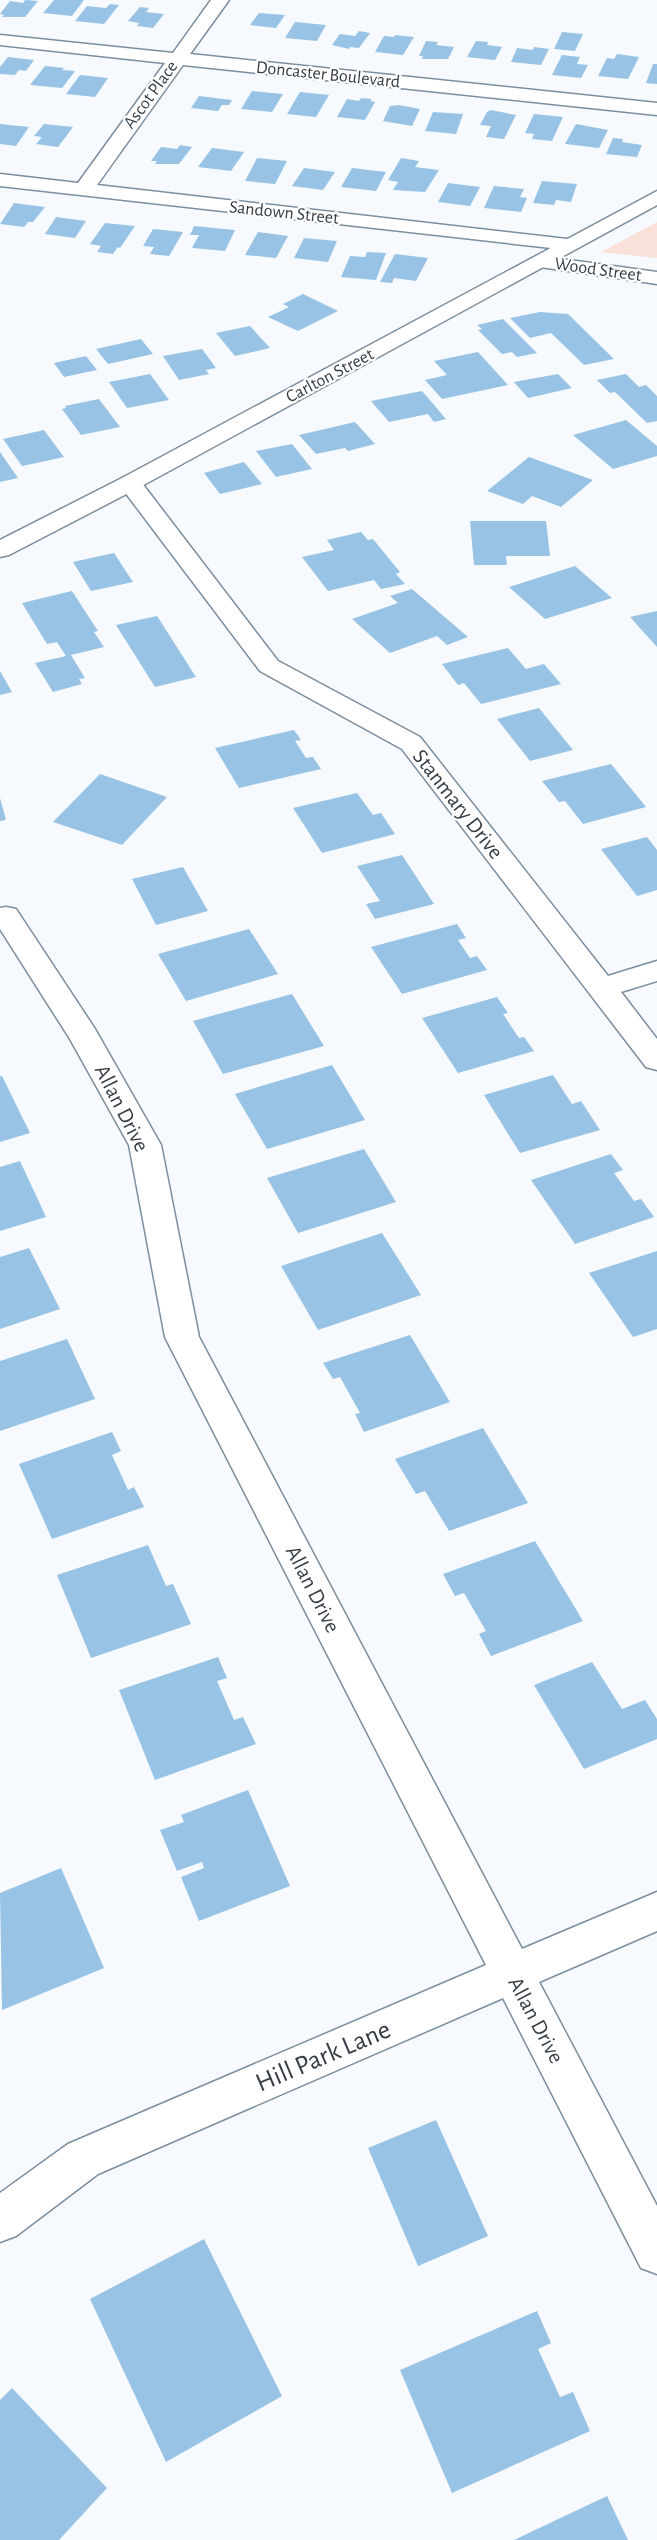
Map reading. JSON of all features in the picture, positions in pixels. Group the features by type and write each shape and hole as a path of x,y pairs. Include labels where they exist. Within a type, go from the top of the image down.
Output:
{"street":[{"name":"Ascot Place","path":"83,190 220,0"},
{"name":"Doncaster Boulevard","path":"0,40 657,109"},
{"name":"Sandown Street","path":"0,180 569,244"},
{"name":"Carlton Street","path":"0,550 130,483 657,197"},
{"name":"Wood Street","path":"540,262 657,278"},
{"name":"Stanmary Drive","path":"130,483 268,666 411,743 657,1060"},
{"name":"Allan Drive","path":"6,916 84,1036 145,1145 183,1338 657,2252"},
{"path":"602,988 657,971"},
{"name":"Hill Park Lane","path":"0,2220 83,2159 657,1911"}],"shaded area":[{"path":"657,222 657,258 601,252"}],"building":[{"path":"25,0 38,1 25,17 2,17 4,15 0,14 10,1 23,3"},
{"path":"54,0 84,0 72,16 43,13"},
{"path":"110,4 119,5 104,24 75,21 87,6 106,8"},
{"path":"140,7 149,8 146,12 164,14 153,28 137,26 139,23 128,21"},
{"path":"259,13 285,15 276,28 250,25"},
{"path":"295,22 326,25 317,41 285,38"},
{"path":"359,31 370,33 359,48 350,47 349,49 332,45 340,34 355,36"},
{"path":"562,32 583,34 575,51 554,49"},
{"path":"395,35 414,37 403,55 375,52 384,36 394,37"},
{"path":"426,41 438,42 436,45 454,47 448,59 422,59 423,56 419,56"},
{"path":"476,41 502,47 495,60 467,57"},
{"path":"534,47 549,49 541,65 511,62 517,48 533,50"},
{"path":"617,54 639,57 628,79 598,76 607,58 614,59"},
{"path":"562,55 580,57 577,64 588,65 581,78 552,75"},
{"path":"8,57 34,60 26,71 19,70 15,75 0,74 0,67"},
{"path":"653,64 657,64 657,84 646,83"},
{"path":"45,66 75,71 62,88 30,85"},
{"path":"80,75 108,78 95,97 66,94"},
{"path":"252,91 283,94 272,112 241,109"},
{"path":"300,92 329,95 316,117 287,114"},
{"path":"199,96 232,100 229,105 222,105 218,111 191,108"},
{"path":"361,98 372,99 370,101 375,102 365,120 337,117 347,99 359,101"},
{"path":"399,105 420,109 412,126 383,121 390,106"},
{"path":"491,110 516,115 504,139 486,137 491,126 480,125 487,112"},
{"path":"433,112 463,114 456,134 425,131"},
{"path":"534,114 563,117 552,141 532,139 534,134 525,133"},
{"path":"0,124 29,127 16,146 0,144"},
{"path":"44,124 73,127 58,147 36,144 42,137 34,136"},
{"path":"576,124 608,130 599,148 565,144"},
{"path":"613,138 642,145 637,157 606,154"},
{"path":"180,145 192,147 179,164 155,164 157,161 151,161 161,147 177,149"},
{"path":"212,148 244,152 231,171 198,167"},
{"path":"257,158 287,161 275,184 245,181"},
{"path":"401,158 419,161 415,167 439,170 425,192 393,190 398,182 388,180"},
{"path":"304,168 335,172 323,190 292,186"},
{"path":"352,168 386,172 376,191 341,187"},
{"path":"542,181 577,184 571,202 556,200 554,205 533,203"},
{"path":"448,183 480,187 470,206 438,202"},
{"path":"494,186 524,189 520,197 527,198 521,212 484,208"},
{"path":"14,203 45,207 33,222 28,222 24,227 0,224"},
{"path":"56,217 86,221 75,238 45,234"},
{"path":"105,223 135,226 113,254 97,252 101,246 90,244"},
{"path":"194,226 235,230 225,251 192,248 199,235 190,235"},
{"path":"153,229 183,232 169,256 150,254 154,247 143,246"},
{"path":"258,232 288,236 276,258 245,255"},
{"path":"304,238 337,241 328,262 294,258"},
{"path":"367,252 386,253 376,280 341,277 350,256 365,257"},
{"path":"395,254 428,258 416,281 394,278 392,283 380,282"},
{"path":"303,294 338,311 298,331 268,317 289,307 283,304"},
{"path":"540,312 568,314 614,359 584,365 551,333 530,338 510,318"},
{"path":"503,319 537,353 517,357 512,352 502,354 478,330 482,329 477,325"},
{"path":"250,326 270,348 235,356 216,333"},
{"path":"141,339 153,354 108,364 96,349"},
{"path":"202,349 216,368 206,370 209,374 179,380 163,356"},
{"path":"478,352 508,385 442,399 425,380 447,375 434,361"},
{"path":"86,356 97,370 64,377 54,363"},
{"path":"150,374 169,400 127,408 109,382"},
{"path":"558,374 572,388 528,398 514,382"},
{"path":"626,374 639,387 646,385 657,396 657,421 647,423 615,392 610,393 597,380"},
{"path":"422,391 446,419 434,422 428,414 389,422 371,401"},
{"path":"99,399 120,427 81,435 62,409 66,408 65,406"},
{"path":"626,420 657,446 657,456 613,469 573,435"},
{"path":"355,422 375,444 348,451 345,448 316,454 299,435"},
{"path":"44,430 64,457 22,466 3,439"},
{"path":"292,444 312,469 276,477 256,451"},
{"path":"0,452 18,478 0,482"},
{"path":"529,457 593,480 561,507 532,496 523,504 487,491"},
{"path":"244,462 262,484 220,494 204,473"},
{"path":"470,521 546,521 550,556 506,556 507,565 474,565"},
{"path":"361,532 368,540 373,539 400,572 396,574 405,584 381,589 374,580 328,591 302,557 334,550 327,540"},
{"path":"114,553 133,582 91,591 73,562"},
{"path":"575,566 612,598 545,619 509,587"},
{"path":"412,589 468,637 447,645 437,636 390,653 352,619 398,603 390,596"},
{"path":"72,591 98,631 94,632 104,647 71,655 85,678 79,679 82,684 53,692 35,663 66,656 57,642 47,644 22,603"},
{"path":"657,611 657,647 630,617"},
{"path":"157,616 196,677 155,687 116,625"},
{"path":"508,648 526,669 544,664 561,684 481,704 464,683 458,685 442,664"},
{"path":"0,671 12,692 0,695"},
{"path":"539,708 573,750 530,761 497,719"},
{"path":"294,730 301,740 295,741 306,758 313,757 321,769 239,788 215,748"},
{"path":"611,764 646,807 583,824 565,801 559,802 542,781"},
{"path":"100,774 167,797 122,845 53,822"},
{"path":"357,793 373,815 381,813 395,834 322,853 293,808"},
{"path":"0,798 6,820 0,821"},
{"path":"647,837 657,850 657,890 637,896 601,849"},
{"path":"402,855 434,904 375,919 366,904 380,901 357,866"},
{"path":"183,867 208,911 156,925 132,879"},
{"path":"457,924 466,938 458,940 470,958 477,956 487,970 402,994 371,947"},
{"path":"249,929 278,974 186,1001 158,954"},
{"path":"292,994 324,1046 223,1074 193,1021"},
{"path":"497,997 508,1013 503,1014 519,1038 524,1037 534,1051 458,1073 422,1018"},
{"path":"332,1065 365,1120 267,1149 235,1094"},
{"path":"553,1075 572,1104 581,1101 600,1130 520,1153 484,1095"},
{"path":"0,1076 30,1133 0,1142"},
{"path":"364,1149 396,1202 298,1233 267,1178"},
{"path":"611,1154 623,1170 614,1173 634,1201 641,1199 654,1217 575,1244 531,1180"},
{"path":"20,1161 46,1217 0,1231 0,1167"},
{"path":"382,1233 421,1295 318,1330 281,1266"},
{"path":"29,1248 60,1309 0,1329 0,1257"},
{"path":"657,1251 657,1329 633,1337 589,1273"},
{"path":"410,1335 450,1402 364,1432 355,1414 360,1413 340,1377 333,1379 323,1363"},
{"path":"67,1339 95,1399 0,1431 0,1361"},
{"path":"483,1428 528,1503 449,1531 425,1491 416,1494 395,1459"},
{"path":"112,1432 121,1451 112,1455 128,1490 134,1487 144,1507 52,1539 19,1464"},
{"path":"535,1541 583,1621 491,1656 479,1634 486,1631 464,1593 455,1596 443,1574"},
{"path":"148,1545 166,1586 173,1584 191,1624 91,1658 57,1575"},
{"path":"218,1657 227,1678 217,1681 234,1720 243,1717 256,1744 155,1780 119,1690"},
{"path":"592,1662 622,1709 645,1700 657,1719 657,1739 584,1769 534,1685"},
{"path":"248,1790 290,1886 199,1921 181,1877 204,1868 202,1862 177,1871 160,1830 184,1822 181,1815"},
{"path":"61,1868 104,1968 2,2010 0,1893"},
{"path":"436,2120 488,2236 418,2266 368,2148"},
{"path":"204,2239 282,2396 166,2462 90,2299"},
{"path":"537,2311 551,2343 538,2349 560,2397 573,2392 590,2431 452,2493 400,2370"},
{"path":"12,2388 107,2488 59,2540 0,2540 0,2400"},
{"path":"607,2496 628,2540 514,2540"}]}
